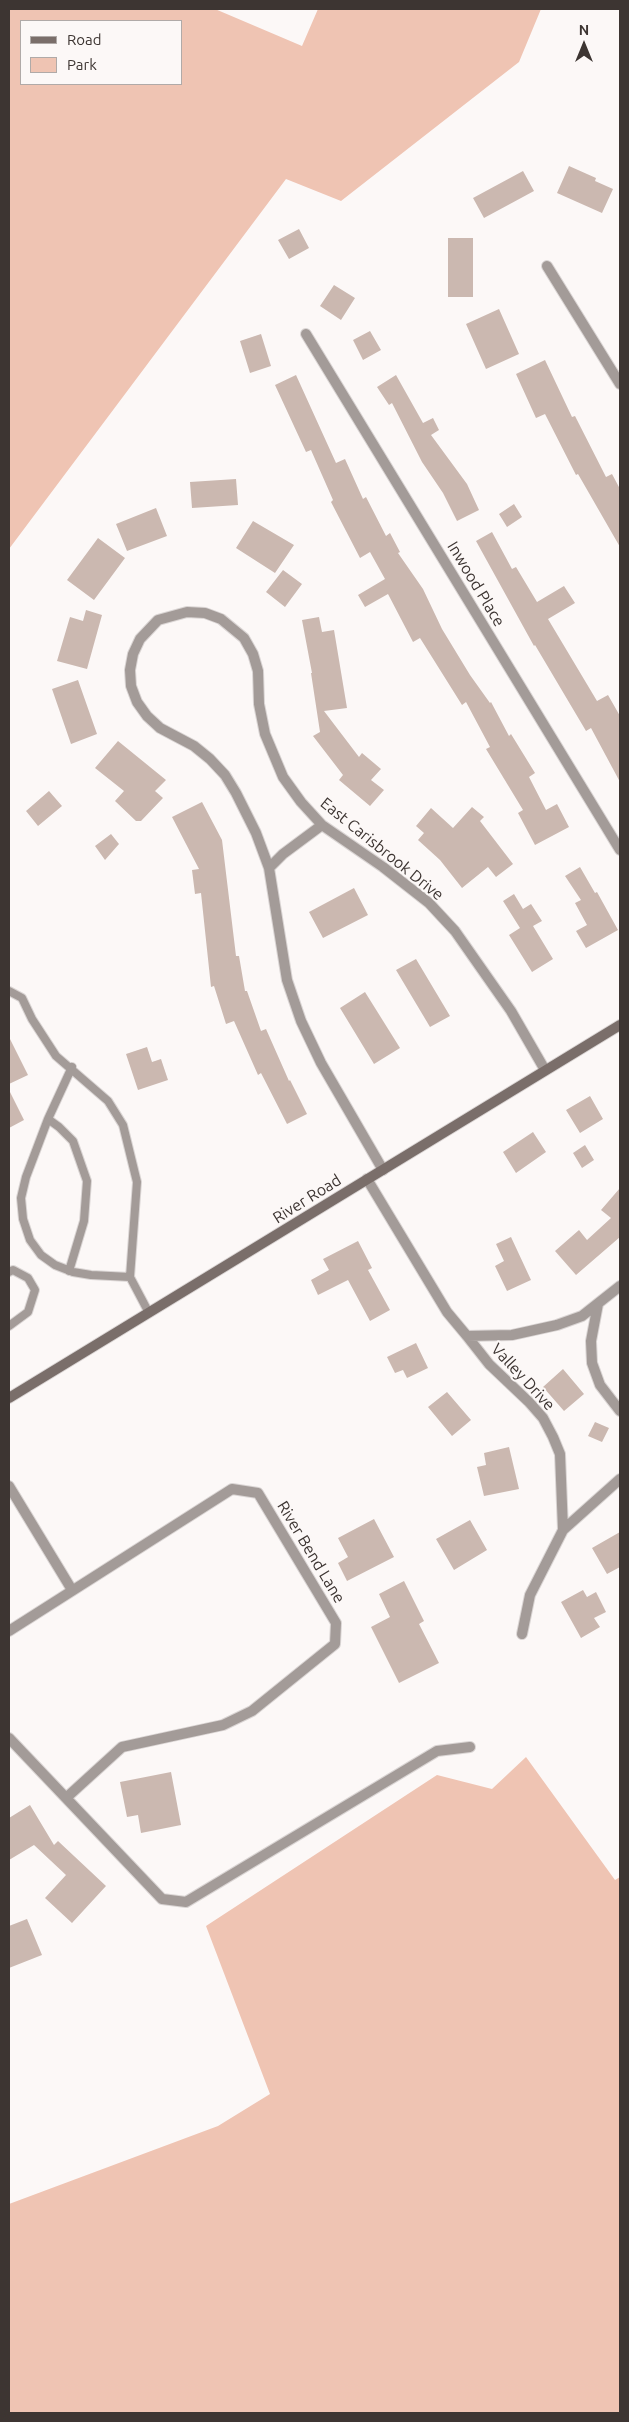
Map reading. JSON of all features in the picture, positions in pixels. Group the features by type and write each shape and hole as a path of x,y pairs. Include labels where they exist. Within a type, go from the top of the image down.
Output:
{"street":[{"path":"547,266 620,384"},
{"name":"Inwood Place","path":"306,334 620,850"},
{"name":"East Carisbrook Drive","path":"269,868 256,833 224,775 210,759 194,746 160,728 147,716 137,702 131,686 130,670 133,654 140,639 158,620 187,612 205,613 221,619 244,638 253,654 258,671 259,704 265,734 273,756 284,777 301,802 322,825 421,897 455,931 511,1011 545,1070"},
{"path":"322,825 283,854 269,868 287,980 301,1021 321,1063 383,1170"},
{"name":"River Road","path":"9,1398 620,1024"},
{"name":"Valley Drive","path":"367,1179 447,1312 488,1364 530,1402 543,1418 560,1454 563,1530"},
{"name":"Valley Drive","path":"467,1336 531,1333 582,1316 620,1286"},
{"path":"598,1304 590,1341 592,1363 600,1385 620,1411"},
{"path":"522,1634 530,1595 563,1530 620,1479"},
{"path":"9,1486 72,1590"},
{"name":"River Bend Lane","path":"9,1631 232,1489 258,1493 336,1623 335,1644 252,1711 223,1724 122,1747 66,1798"},
{"path":"9,1738 162,1899 186,1902 437,1751 470,1748"}],"lane":[{"path":"9,991 22,998 32,1020 56,1056 72,1067 108,1101 122,1125 131,1153 137,1182 130,1277 149,1313"},
{"path":"72,1067 48,1119 21,1198 23,1219 30,1240 41,1255 55,1265 70,1271 91,1275 130,1277"},
{"path":"48,1119 73,1141 86,1181 84,1221 70,1271"},
{"path":"9,1272 13,1270 28,1278 35,1290 28,1312 9,1326"}],"green space":[{"path":"9,9 215,9 302,46 318,9 541,9 519,62 341,201 286,179 9,549"},
{"path":"526,1757 615,1880 620,1877 620,2413 9,2413 9,2204 218,2126 270,2094 206,1926 437,1775 492,1789"}],"building":[{"path":"569,166 596,178 595,181 613,189 602,213 557,193"},
{"path":"523,171 534,191 484,218 473,198"},
{"path":"299,229 309,248 289,259 278,240"},
{"path":"448,238 473,238 473,297 448,297"},
{"path":"334,285 355,298 341,320 320,306"},
{"path":"499,309 519,354 486,369 466,324"},
{"path":"370,331 381,350 363,360 353,340"},
{"path":"261,334 271,366 250,373 240,341"},
{"path":"545,360 572,417 575,416 606,477 612,474 620,489 620,547 578,474 576,475 545,414 536,418 516,374"},
{"path":"296,375 336,463 345,459 363,499 366,497 386,536 390,533 400,552 398,553 423,589 442,629 470,675 491,702 509,736 511,734 535,773 529,777 546,810 557,804 569,827 535,845 518,813 523,810 486,749 490,747 466,702 462,705 420,638 413,642 388,594 365,607 358,595 385,579 370,552 360,558 331,502 333,500 311,450 306,452 275,385"},
{"path":"396,375 423,423 433,418 439,430 431,435 467,484 479,510 457,521 443,493 422,462 392,403 389,405 377,387"},
{"path":"236,479 238,505 192,508 190,482"},
{"path":"514,504 522,517 507,527 499,514"},
{"path":"156,508 167,536 127,551 116,524"},
{"path":"253,521 294,545 275,573 236,548"},
{"path":"492,532 512,569 516,567 537,602 564,586 575,603 548,619 597,701 608,695 620,716 620,782 591,728 586,731 534,646 476,541"},
{"path":"98,538 125,558 94,600 67,580"},
{"path":"283,570 302,584 285,607 266,592"},
{"path":"86,610 102,615 87,669 57,661 70,617 83,621"},
{"path":"319,617 322,632 334,630 347,708 324,711 359,757 362,753 381,769 371,780 384,790 370,806 339,780 343,775 313,736 320,732 302,620"},
{"path":"78,680 97,734 71,744 52,689"},
{"path":"118,741 166,780 155,791 163,798 141,821 136,821 115,801 124,791 95,768"},
{"path":"49,791 62,806 38,826 26,811"},
{"path":"202,802 222,840 236,956 239,956 245,991 247,991 261,1031 266,1029 289,1081 307,1114 287,1124 261,1073 258,1075 234,1021 226,1024 214,986 211,987 201,893 195,894 192,870 199,869 172,817"},
{"path":"472,807 484,817 480,821 513,864 496,877 488,867 462,888 440,860 418,840 424,833 416,826 431,808 453,828"},
{"path":"111,834 119,844 105,860 95,846"},
{"path":"580,867 595,893 597,892 618,930 586,948 576,931 587,925 575,903 581,900 565,876"},
{"path":"354,888 368,915 323,938 309,912"},
{"path":"514,894 523,909 531,904 542,921 533,926 553,959 532,972 509,935 520,928 503,901"},
{"path":"416,959 450,1016 430,1027 396,970"},
{"path":"365,992 400,1048 374,1064 340,1008"},
{"path":"9,1037 28,1075 9,1084"},
{"path":"147,1047 152,1062 161,1059 168,1080 138,1090 126,1054"},
{"path":"9,1090 24,1120 9,1128"},
{"path":"590,1096 603,1119 580,1133 566,1110"},
{"path":"533,1132 546,1152 516,1173 503,1152"},
{"path":"585,1145 594,1160 582,1168 573,1153"},
{"path":"620,1188 620,1237 576,1275 555,1251 579,1230 587,1240 611,1218 601,1210"},
{"path":"511,1237 531,1280 507,1291 495,1266 504,1261 496,1244"},
{"path":"358,1241 372,1268 368,1270 390,1310 370,1321 348,1280 318,1295 311,1280 329,1270 323,1259"},
{"path":"416,1343 428,1368 407,1378 403,1370 395,1373 387,1357"},
{"path":"563,1369 584,1394 564,1411 543,1387"},
{"path":"447,1392 471,1420 452,1436 428,1407"},
{"path":"595,1422 609,1428 602,1442 588,1436"},
{"path":"509,1447 519,1489 484,1496 477,1467 486,1465 484,1453"},
{"path":"374,1519 394,1557 347,1581 338,1563 348,1557 338,1538"},
{"path":"470,1520 487,1550 454,1570 436,1539"},
{"path":"620,1532 620,1567 607,1574 592,1548"},
{"path":"404,1581 424,1621 419,1624 439,1663 399,1683 371,1627 390,1617 379,1594"},
{"path":"583,1590 587,1597 596,1592 606,1612 594,1618 600,1627 581,1638 561,1602"},
{"path":"171,1772 181,1825 141,1833 138,1815 127,1817 120,1782"},
{"path":"30,1805 54,1845 58,1841 106,1886 72,1923 45,1898 66,1875 34,1845 9,1860 9,1818"},
{"path":"27,1919 42,1955 9,1968 9,1926"}]}
